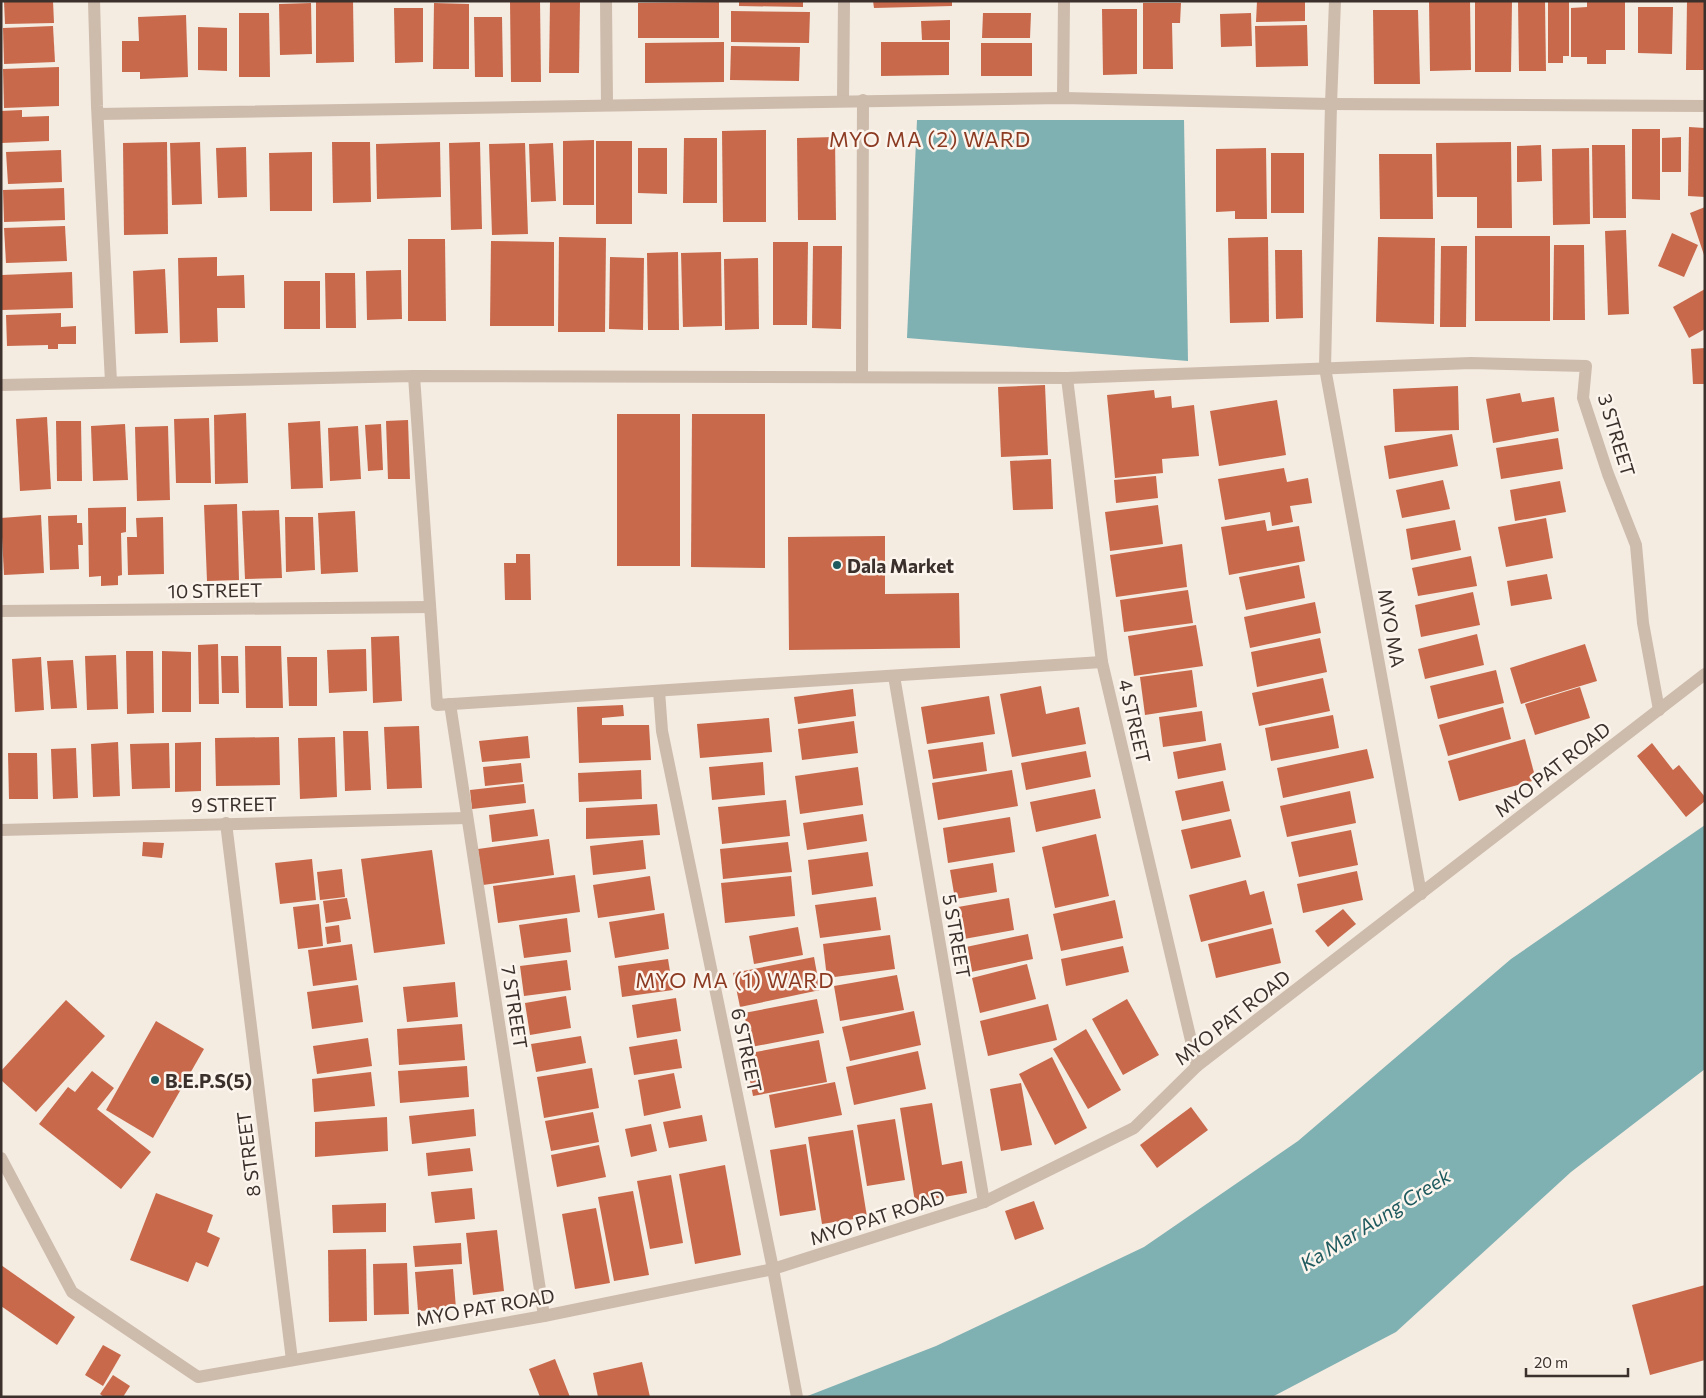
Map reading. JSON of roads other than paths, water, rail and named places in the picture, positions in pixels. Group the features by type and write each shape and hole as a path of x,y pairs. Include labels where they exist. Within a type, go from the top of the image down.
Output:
{"street":[{"path":"94,1 111,382"},
{"path":"606,1 607,104"},
{"path":"843,101 844,1"},
{"path":"1063,98 1064,1"},
{"name":"MYO MA","path":"1335,1 1325,368 1421,894"},
{"path":"98,114 607,104 1063,98 1331,104 1705,106"},
{"path":"862,376 863,100"},
{"name":"3 STREET","path":"1325,368 1471,363 1586,366 1583,398 1608,474 1636,545 1644,623 1659,710"},
{"path":"1,385 414,376 1068,378 1325,368"},
{"path":"414,376 436,705 1102,662"},
{"name":"4 STREET","path":"1068,378 1102,662 1197,1066"},
{"name":"10 STREET","path":"1,611 430,606"},
{"name":"MYO PAT ROAD","path":"1,1158 72,1292 198,1377 544,1316 773,1269 984,1202 1134,1128 1197,1066 1705,674"},
{"name":"5 STREET","path":"894,676 984,1202"},
{"name":"6 STREET","path":"659,691 662,731 773,1269 797,1397"},
{"name":"7 STREET","path":"450,704 544,1316"},
{"name":"9 STREET","path":"1,830 467,818"},
{"name":"8 STREET","path":"226,823 292,1360"}],"water":[{"path":"917,120 1184,120 1188,361 907,338"},
{"name":"Ka Mar Aung Creek","path":"1705,825 1705,1069 1571,1172 1396,1332 1272,1397 805,1397 936,1346 1144,1247 1298,1141 1511,959"}],"place":[{"name":"Dala Market","path":"837,565"},
{"name":"B.E.P.S(5)","path":"155,1080"}],"district":[{"name":"MYO MA (2) WARD","path":"930,138"},
{"name":"MYO MA (1) WARD","path":"735,979"}]}
